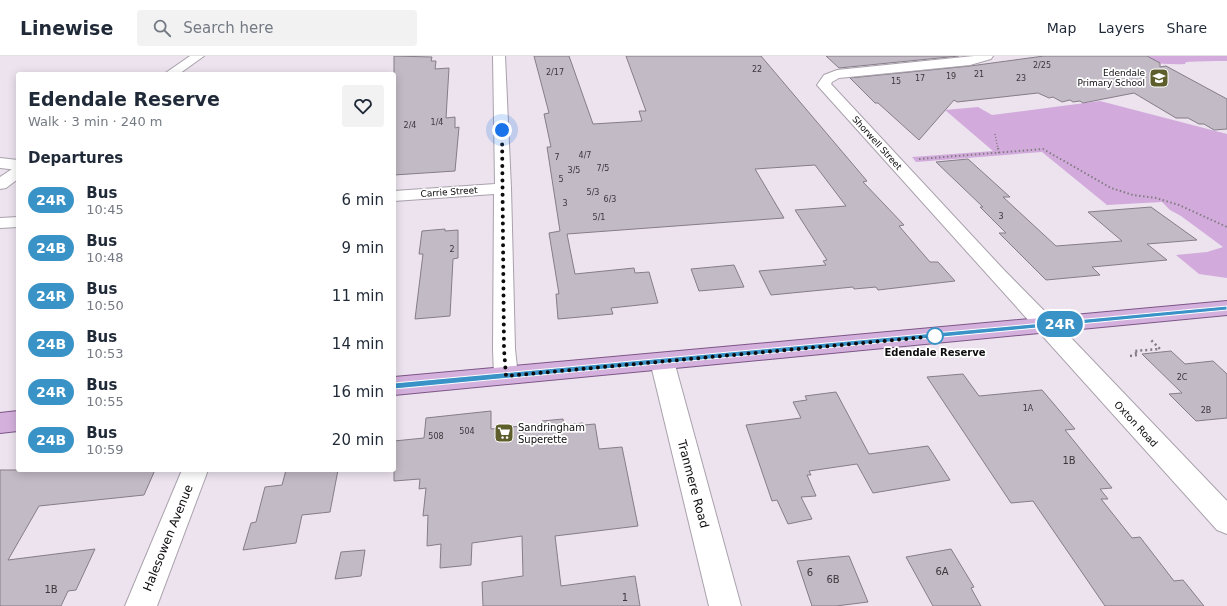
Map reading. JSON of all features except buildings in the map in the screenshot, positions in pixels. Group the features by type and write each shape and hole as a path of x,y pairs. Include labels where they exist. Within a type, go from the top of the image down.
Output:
{"main road":[{"path":"396,386 1227,308"},
{"path":"0,423 16,421"}],"street":[{"path":"173,72 198,56"},
{"path":"499,56 503,188 504,349 506,376"},
{"name":"Shorwell Street","path":"987,56 970,61 837,74 825,80 824,85 996,274 1046,326"},
{"path":"0,163 16,165"},
{"path":"0,184 16,173"},
{"name":"Carrie Street","path":"396,196 503,188"},
{"path":"0,223 16,222"},
{"name":"Oxton Road","path":"1046,326 1227,521"},
{"name":"Tranmere Road","path":"662,361 725,606"},
{"name":"Halesowen Avenue","path":"141,606 194,472"}],"path":[{"path":"995,134 999,153"},
{"path":"912,159 1043,149 1111,188 1133,195 1167,201 1192,210 1227,227"},
{"path":"1130,356 1138,355 1134,351 1160,349 1151,340"}],"shaded area":[{"path":"1123,56 1227,56 1227,61 1169,64"},
{"path":"1100,101 1227,134 1227,278 1199,274 1176,255 1207,252 1223,247 1181,216 1170,210 1162,202 1107,205 1042,152 916,162 912,157 993,151 945,110 978,107 992,115"}],"bus line":[{"name":"24R","path":"396,386 1113,320 1227,308"}],"place":[{"name":"Edendale Primary School","path":"1159,78"},
{"name":"Edendale Reserve","path":"935,336"},
{"name":"Sandringham Superette","path":"504,433"}],"route":[{"path":"502,130 504,349 506,376 938,336 935,336"}]}
